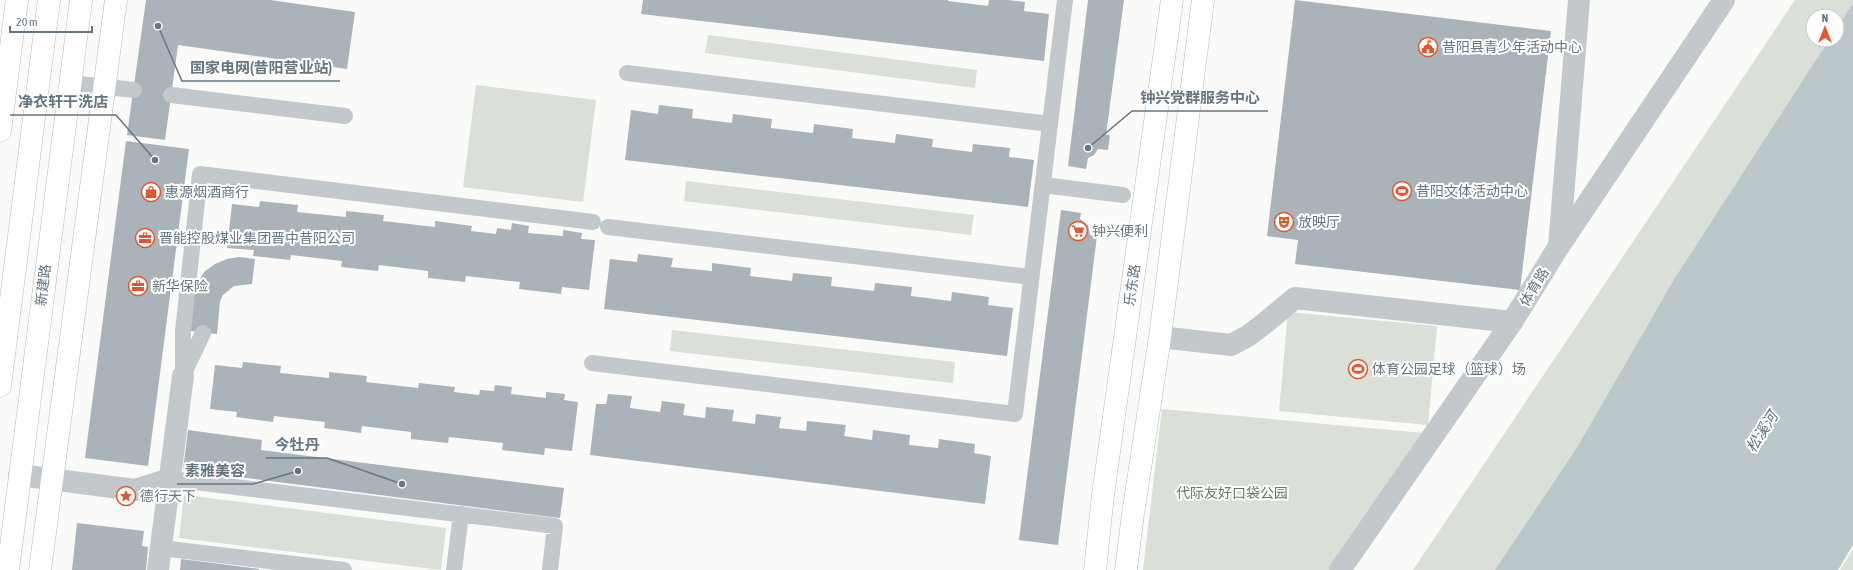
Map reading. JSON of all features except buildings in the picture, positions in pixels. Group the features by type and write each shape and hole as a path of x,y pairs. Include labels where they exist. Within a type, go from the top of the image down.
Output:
{"main road":[{"path":"0,131 17,0"},
{"path":"0,386 49,0"},
{"name":"新建路","path":"8,570 81,0"},
{"path":"40,570 51,479 106,87 116,0"},
{"name":"乐东路","path":"1095,570 1105,480 1172,0"},
{"path":"1126,570 1160,336 1203,0"}],"street":[{"path":"1559,246 1579,0"},
{"name":"体育路","path":"1340,570 1512,322 1559,246 1724,0"},
{"path":"1160,336 1231,345 1265,323 1295,298 1512,322"},
{"path":"158,570 183,376"},
{"path":"19,475 135,490 170,479"}],"lane":[{"path":"592,363 1015,414 1065,0"},
{"path":"627,72 1050,124"},
{"path":"70,82 134,90"},
{"path":"171,95 344,116"},
{"path":"183,376 183,331 200,174 1031,277"},
{"path":"1043,185 1123,195"},
{"path":"183,376 203,333"},
{"path":"170,479 555,526 550,570"},
{"path":"454,570 461,514"},
{"path":"161,548 344,570"}],"green space":[{"path":"1795,0 1853,0 1853,32 1845,45 1845,8 1805,8 1805,48 1843,48 1514,570 1413,570"},
{"path":"708,35 977,70 975,88 705,53"},
{"path":"476,85 596,100 583,202 463,187"},
{"path":"686,181 974,215 971,235 684,201"},
{"name":"体育公园足球（篮球）场","path":"1288,312 1437,326 1428,425 1279,411"},
{"path":"672,330 955,362 953,383 670,351"},
{"name":"代际友好口袋公园","path":"1162,409 1424,433 1331,570 1143,570"},
{"path":"184,495 446,528 441,570 179,538"},
{"path":"1853,549 1853,570 1840,570"}],"water":[{"name":"松溪河","path":"1853,3 1853,545 1838,570 1495,570 1578,446 1675,278 1824,48 1845,48 1845,16"}],"place":[{"name":"国家电网(昔阳营业站)","path":"158,26"},
{"name":"昔阳县青少年活动中心","path":"1428,47"},
{"name":"钟兴党群服务中心","path":"1088,148"},
{"name":"净衣轩干洗店","path":"155,160"},
{"name":"昔阳文体活动中心","path":"1402,191"},
{"name":"惠源烟酒商行","path":"151,192"},
{"name":"放映厅","path":"1284,222"},
{"name":"钟兴便利","path":"1078,231"},
{"name":"晋能控股煤业集团晋中昔阳公司","path":"145,238"},
{"name":"新华保险","path":"138,286"},
{"name":"体育公园足球（篮球）场","path":"1358,369"},
{"name":"素雅美容","path":"298,471"},
{"name":"今牡丹","path":"402,484"},
{"name":"德行天下","path":"126,496"}]}
